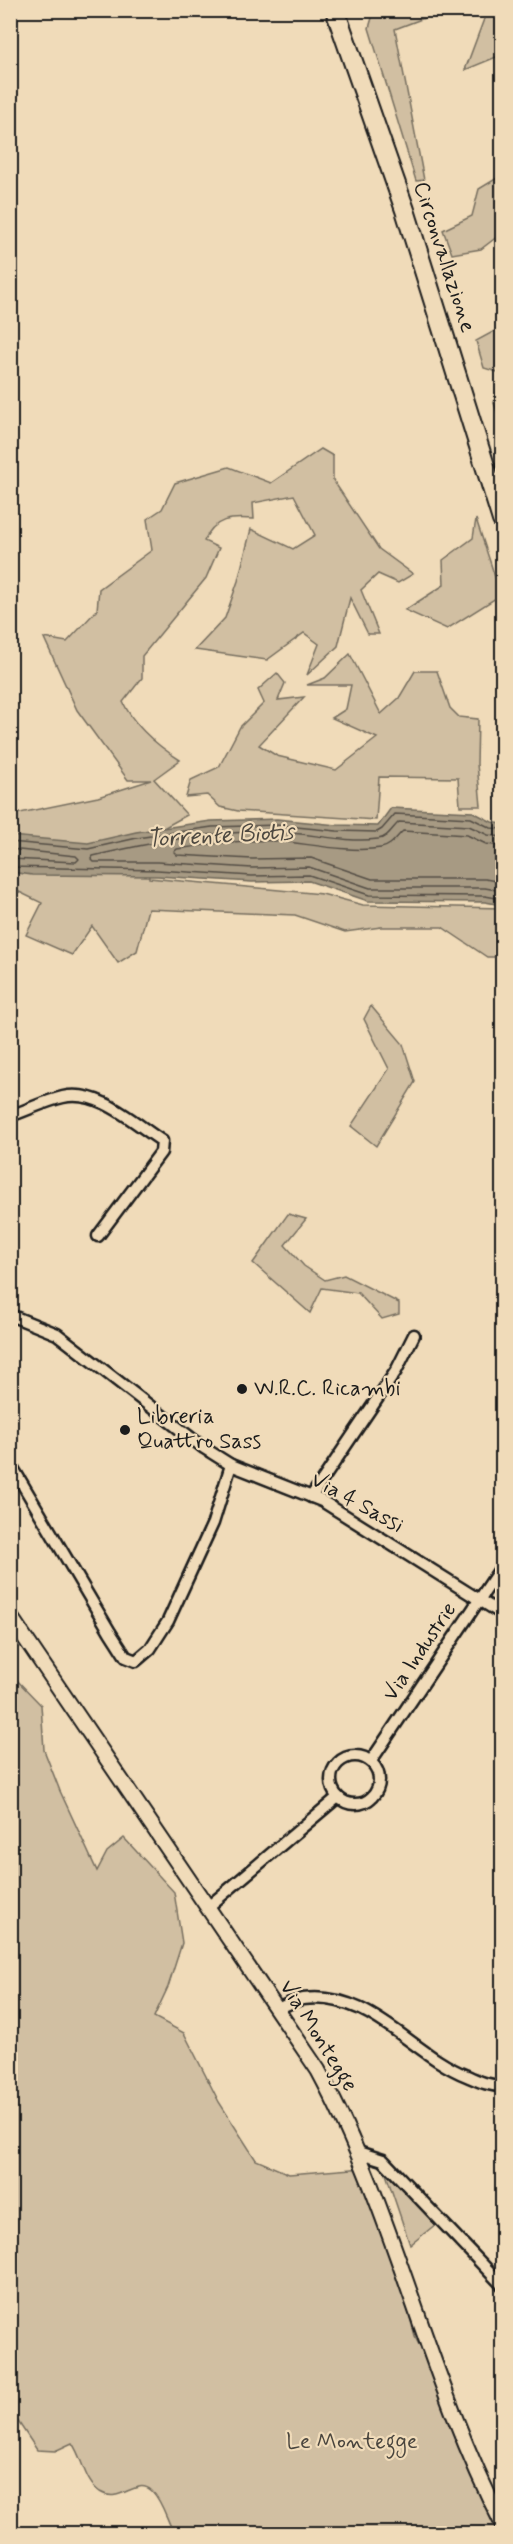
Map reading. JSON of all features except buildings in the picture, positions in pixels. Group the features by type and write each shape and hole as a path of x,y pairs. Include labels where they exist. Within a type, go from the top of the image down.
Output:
{"highway":[{"name":"Circonvallazione","path":"335,10 405,210 502,520"}],"street":[{"path":"10,1116 64,1097 83,1096 103,1102 162,1141 161,1152 98,1236"},
{"name":"Via 4 Sassi","path":"10,1315 57,1334 204,1448 231,1465 322,1501 502,1614"},
{"path":"311,1497 396,1371 414,1335"},
{"path":"10,1463 110,1632 126,1657 136,1661 150,1649 168,1621 213,1523 231,1465"},
{"name":"Via Industrie","path":"371,1761 502,1566"},
{"name":"Via Montegge","path":"10,1616 318,2070 341,2112 358,2152 442,2385 502,2523"},
{"path":"357,1756 371,1761 380,1779 373,1797 356,1805 338,1797 331,1784 333,1770 338,1764 343,1759 357,1756"},
{"path":"208,1907 338,1797"},
{"path":"277,2009 300,1999 321,1998 348,2003 376,2016 454,2071 491,2086 502,2086"},
{"path":"358,2152 383,2160 502,2285"}],"green space":[{"path":"374,11 430,11 424,18 395,29 424,180 416,181 369,28"},
{"path":"487,11 502,11 502,59 501,55 465,70"},
{"path":"502,175 502,233 481,249 452,254 443,230 472,216 479,189"},
{"path":"502,327 502,427 494,403 501,373 484,368 476,341"},
{"path":"321,449 333,456 333,480 379,549 413,574 398,583 378,574 361,590 379,634 368,634 350,598 338,646 307,675 319,644 304,633 267,660 195,650 225,618 238,581 251,529 293,549 315,535 294,495 253,503 254,519 238,518 224,521 218,523 208,533 204,541 219,548 206,578 142,656 142,678 123,702 133,719 147,735 180,760 154,779 187,815 147,837 149,878 322,894 363,905 502,908 502,957 487,957 442,927 381,927 345,932 295,915 148,909 137,951 118,963 92,926 72,955 26,935 42,903 11,888 10,815 98,797 151,780 128,780 77,710 44,638 67,642 97,610 99,589 152,550 147,519 162,509 175,483 229,467 271,483"},
{"path":"476,519 501,595 447,629 405,610 444,585 443,560 473,538"},
{"path":"350,654 381,714 399,698 415,671 437,671 450,708 459,717 478,719 477,764 481,806 460,806 458,778 379,777 376,820 238,811 220,807 207,795 186,797 191,780 219,767 240,727 264,703 258,690 277,673 285,683 278,700 304,697 259,745 277,756 336,770 377,738 332,718 346,709 351,685 307,685 325,678"},
{"path":"371,1006 403,1044 415,1082 376,1146 351,1126 389,1069 364,1019"},
{"path":"288,1214 306,1219 285,1245 304,1266 325,1280 344,1275 399,1303 399,1314 382,1319 358,1293 322,1288 310,1313 253,1263"},
{"name":"Le Montegge","path":"10,1673 41,1705 44,1750 97,1871 107,1852 124,1838 174,1892 182,1943 168,1987 154,2017 184,2033 219,2102 256,2160 289,2174 364,2168 390,2238 415,2337 443,2391 502,2523 502,2533 174,2533 162,2506 152,2491 146,2487 140,2487 115,2495 100,2492 90,2482 72,2443 55,2451 37,2450 11,2411"},
{"path":"384,2168 436,2224 410,2245"}],"water":[{"name":"Torrente Biotis","path":"391,808 473,812 492,822 502,824 502,905 485,902 368,901 309,881 252,882 157,876 32,875 11,872 11,836 88,843 136,832 211,821 277,819 337,825 378,826"}],"place":[{"name":"W.R.C. Ricambi","path":"242,1389"},
{"name":"Libreria Quattro Sass","path":"125,1430"}]}
